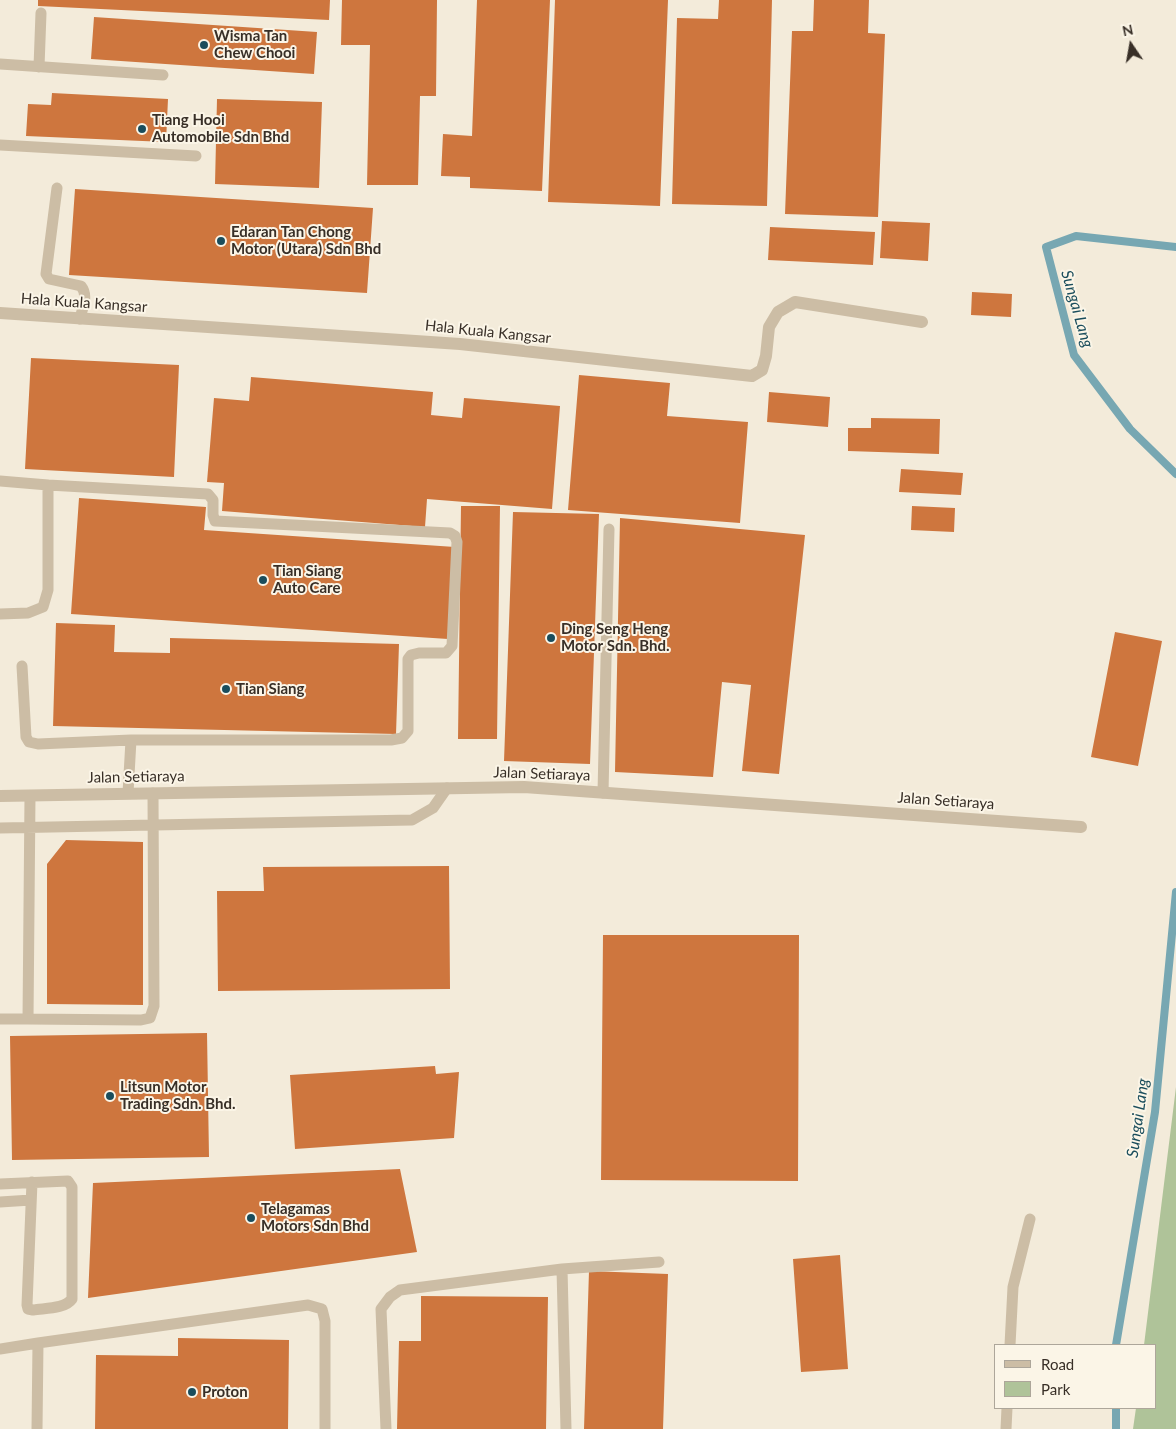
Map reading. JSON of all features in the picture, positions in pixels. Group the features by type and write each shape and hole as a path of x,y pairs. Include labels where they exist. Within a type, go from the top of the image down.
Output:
{"street":[{"name":"Hala Kuala Kangsar","path":"0,313 80,320 460,344 752,376 762,370 766,356 769,327 778,312 795,302 922,322"},
{"name":"Jalan Setiaraya","path":"0,796 524,787 1081,827"}],"lane":[{"path":"39,67 41,13"},
{"path":"0,64 164,75"},
{"path":"0,145 196,156"},
{"path":"57,188 46,274 53,281 81,286 84,290 86,296 80,320"},
{"path":"0,481 208,494 214,500 213,515 215,521 450,533 455,536 457,542 452,646 446,653 419,653 411,655 408,659 408,731 402,738 391,740 131,740 38,744 29,742 26,737 22,666"},
{"path":"0,614 28,613 43,606 48,590 48,485"},
{"path":"604,793 610,529"},
{"path":"128,793 131,740"},
{"path":"0,828 412,820 433,808 447,788"},
{"path":"0,1019 141,1020 150,1018 154,1006 153,793"},
{"path":"28,1019 30,796"},
{"path":"0,1184 32,1182 68,1181 72,1187 72,1299 69,1303 62,1306 33,1310 28,1309 27,1305 32,1182"},
{"path":"0,1202 31,1200"},
{"path":"1010,1344 1013,1287 1030,1219"},
{"path":"386,1429 381,1309 390,1297 400,1290 562,1269 659,1262"},
{"path":"562,1269 566,1429"},
{"path":"0,1349 308,1305 322,1309 324,1321 326,1429"},
{"path":"37,1429 38,1343"},
{"path":"1006,1429 1007,1409"}],"green space":[{"path":"1176,1087 1176,1429 1133,1429 1136,1409 1156,1409 1156,1344 1144,1344"}],"building":[{"path":"38,0 330,0 329,20 38,6"},
{"path":"342,0 437,0 436,96 420,96 418,185 367,185 370,45 341,45"},
{"path":"477,0 550,0 542,191 470,188 470,177 441,176 443,134 472,136"},
{"path":"555,0 668,0 660,206 548,202"},
{"path":"719,0 772,0 767,206 672,204 677,18 718,19"},
{"path":"814,0 869,0 868,33 885,34 878,217 785,214 792,31 813,31"},
{"name":"Wisma Tan Chew Chooi","path":"94,17 317,32 314,74 91,59"},
{"path":"52,93 168,99 166,142 26,136 28,104 51,105"},
{"path":"217,99 322,102 319,188 215,184"},
{"name":"Edaran Tan Chong Motor (Utara) Sdn Bhd","path":"75,189 373,208 367,293 69,275"},
{"path":"882,221 930,223 928,261 880,258"},
{"path":"770,227 875,232 873,265 768,260"},
{"path":"972,292 1012,294 1011,317 971,315"},
{"path":"31,358 179,365 174,477 25,469"},
{"path":"579,375 670,383 667,416 748,422 740,523 568,510"},
{"path":"251,377 433,392 431,415 462,418 464,398 560,406 552,509 427,499 425,527 222,511 224,483 207,482 214,398 249,401"},
{"path":"769,392 830,397 828,427 767,422"},
{"path":"871,418 940,419 939,454 848,451 848,428 871,428"},
{"path":"901,469 963,473 961,495 899,492"},
{"name":"Tian Siang Auto Care","path":"79,498 206,507 204,530 455,547 448,639 71,614"},
{"path":"461,506 500,506 497,739 458,739"},
{"path":"912,506 955,508 954,532 911,530"},
{"name":"Ding Seng Heng Motor Sdn. Bhd.","path":"513,512 599,514 590,764 504,761"},
{"path":"620,518 805,535 779,774 742,771 751,685 722,682 713,777 615,772"},
{"name":"Tian Siang","path":"56,623 115,625 114,652 170,653 170,638 399,644 396,734 53,726"},
{"path":"1115,632 1162,641 1138,766 1091,757"},
{"path":"66,840 143,842 143,1005 47,1004 47,864"},
{"path":"449,866 450,989 218,991 217,891 264,891 263,867"},
{"path":"603,935 799,935 798,1181 601,1180"},
{"name":"Litsun Motor Trading Sdn. Bhd.","path":"207,1033 209,1157 12,1160 10,1036"},
{"path":"435,1066 436,1074 459,1072 454,1138 295,1149 290,1075"},
{"name":"Telagamas Motors Sdn Bhd","path":"400,1169 417,1252 88,1298 93,1183"},
{"path":"840,1255 848,1369 801,1372 793,1259"},
{"path":"589,1271 668,1274 663,1429 584,1429"},
{"path":"421,1296 548,1297 546,1429 397,1429 399,1341 421,1341"},
{"name":"Proton","path":"178,1338 289,1340 288,1429 95,1429 96,1355 178,1356"}],"waterway":[{"name":"Sungai Lang","path":"1176,247 1076,236 1046,247 1074,355 1130,429 1176,474"},
{"name":"Sungai Lang","path":"1116,1344 1155,1112 1176,892"},
{"name":"Sungai Lang","path":"1116,1409 1116,1429"}],"place":[{"name":"Wisma Tan Chew Chooi","path":"204,45"},
{"name":"Tiang Hooi Automobile Sdn Bhd","path":"142,129"},
{"name":"Edaran Tan Chong Motor (Utara) Sdn Bhd","path":"221,241"},
{"name":"Tian Siang Auto Care","path":"263,580"},
{"name":"Ding Seng Heng Motor Sdn. Bhd.","path":"551,638"},
{"name":"Tian Siang","path":"226,689"},
{"name":"Litsun Motor Trading Sdn. Bhd.","path":"110,1096"},
{"name":"Telagamas Motors Sdn Bhd","path":"251,1218"},
{"name":"Proton","path":"192,1392"}]}
